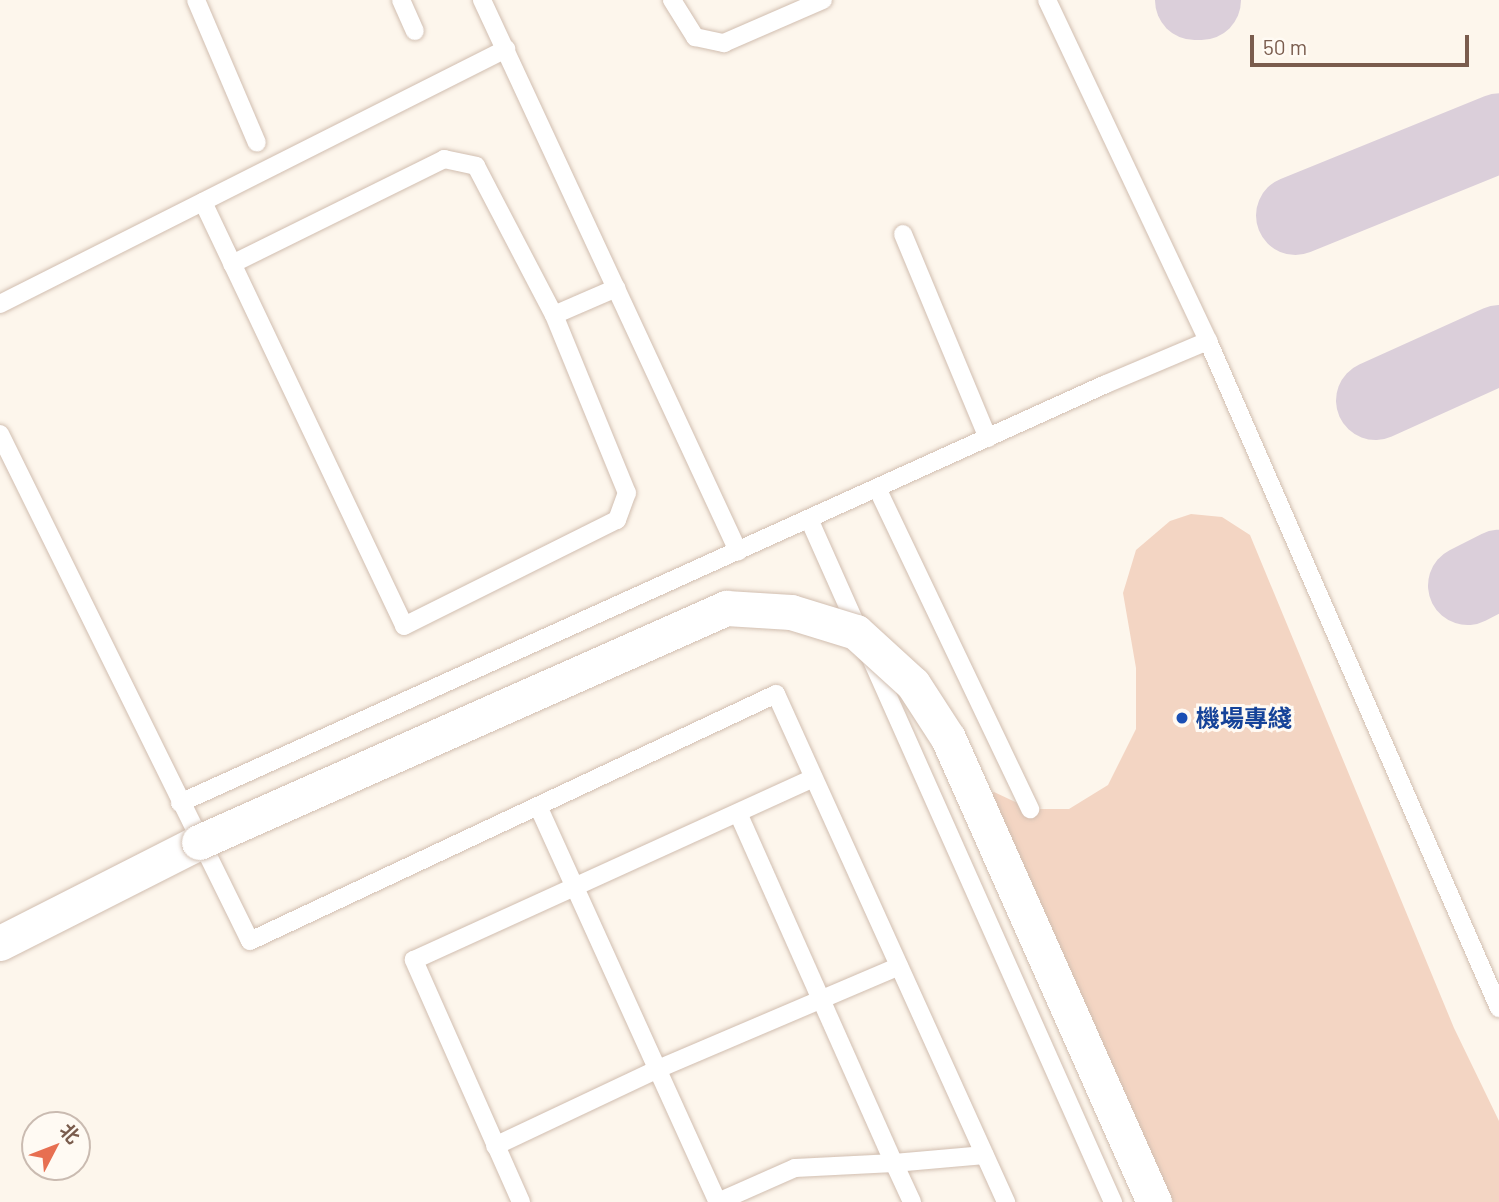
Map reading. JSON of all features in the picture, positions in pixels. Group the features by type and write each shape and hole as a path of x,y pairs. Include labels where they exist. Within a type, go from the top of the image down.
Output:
{"street":[{"path":"0,943 200,842 726,608 791,612 856,632 913,684 948,738 1154,1202"}],"lane":[{"path":"196,0 257,143"},
{"path":"401,0 415,31"},
{"path":"482,0 738,551"},
{"path":"672,0 695,37 724,43 823,0"},
{"path":"1046,0 1208,341 1499,1008"},
{"path":"0,304 506,49"},
{"path":"203,202 232,264 404,626 617,520 627,493 554,315 476,166 444,159 232,264"},
{"path":"904,234 988,438"},
{"path":"554,315 616,288"},
{"path":"180,803 1208,341"},
{"path":"0,434 250,941 776,694 1006,1202"},
{"path":"877,488 1030,808"},
{"path":"808,519 1113,1202"},
{"path":"521,1202 414,960 814,778"},
{"path":"538,806 718,1202 795,1168 985,1155"},
{"path":"738,813 912,1202"},
{"path":"495,1146 658,1069 900,967"}],"building":[{"path":"1191,514 1222,517 1250,535 1454,1028 1499,1121 1499,1202 1171,1202 990,796 994,792 1030,809 1069,809 1108,785 1136,729 1136,668 1123,593 1136,550 1170,521"}],"taxiway":[{"path":"1194,0 1201,0"},
{"path":"1295,215 1499,132"},
{"path":"1375,400 1499,344"},
{"path":"1467,585 1499,569"}],"place":[{"name":"機場專綫","path":"1182,718"}]}
